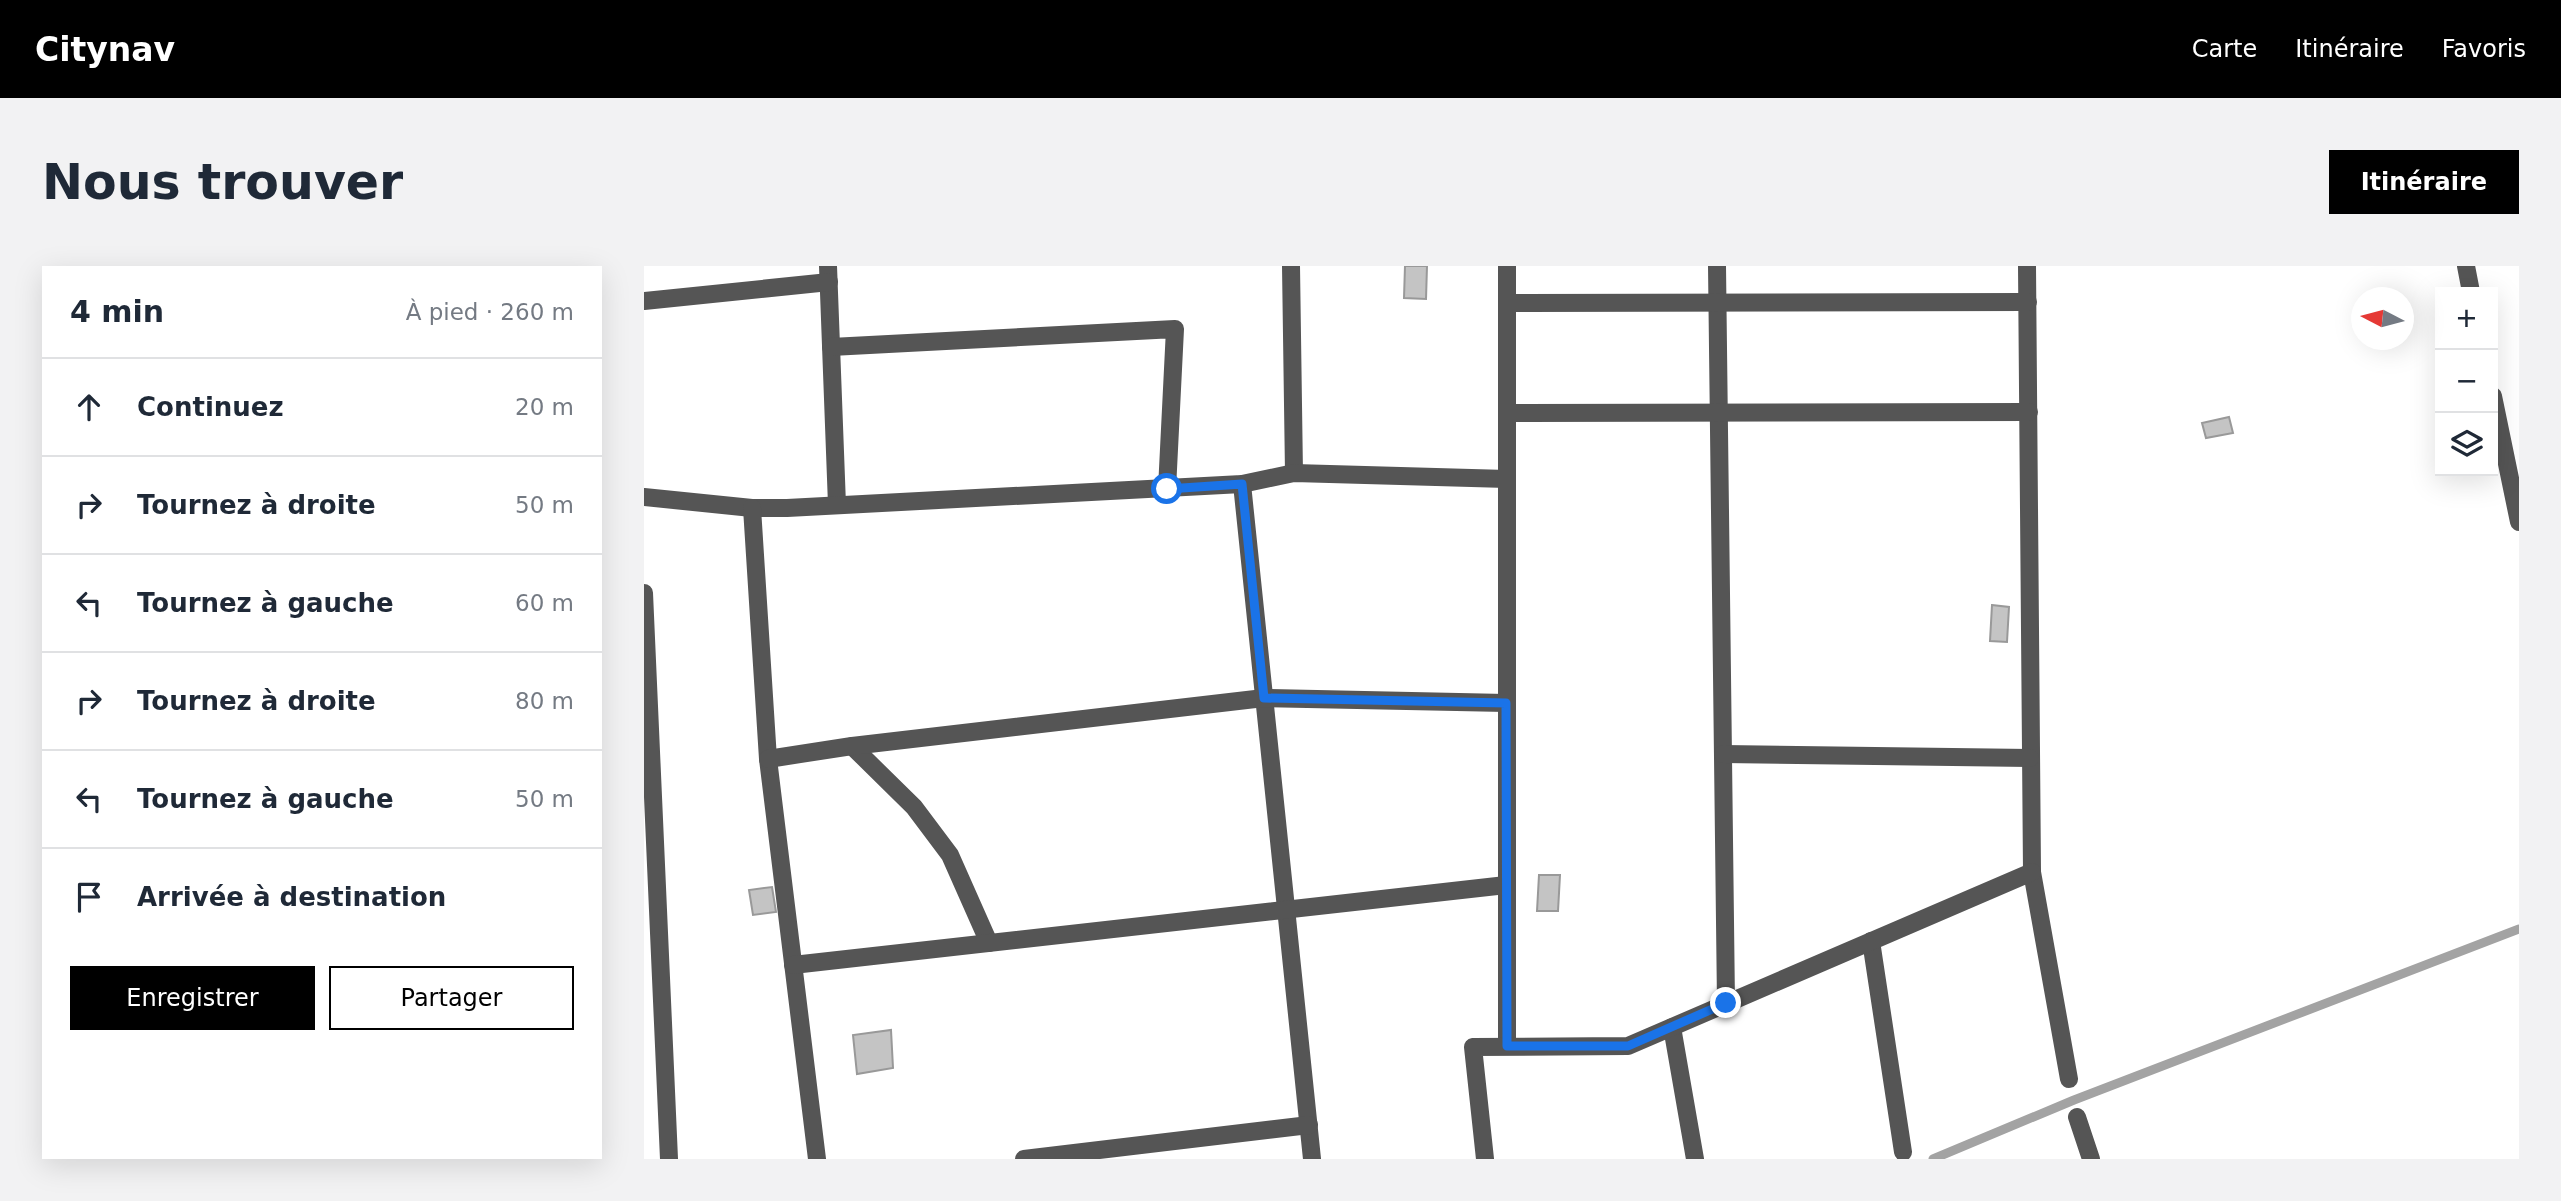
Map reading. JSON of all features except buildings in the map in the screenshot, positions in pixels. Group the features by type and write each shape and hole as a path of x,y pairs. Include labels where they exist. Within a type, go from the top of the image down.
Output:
{"street":[{"path":"1291,266 1294,473"},
{"path":"1507,266 1507,1046"},
{"path":"1717,266 1726,1003"},
{"path":"2027,266 2032,872 2069,1079"},
{"path":"2466,266 2470,287"},
{"path":"644,301 828,274 837,505"},
{"path":"1507,303 2028,302"},
{"path":"831,347 1175,329 1167,489"},
{"path":"1507,413 2029,412"},
{"path":"2497,413 2519,522"},
{"path":"644,497 752,508 1167,489 1242,484 1294,473 1507,479"},
{"path":"1242,484 1312,1159"},
{"path":"752,508 768,759 817,1159"},
{"path":"644,593 669,1159"},
{"path":"768,759 852,746 1264,698 1506,703"},
{"path":"852,746 914,807 950,855 989,943"},
{"path":"1723,754 2030,758"},
{"path":"1485,1159 1473,1047 1628,1046 2032,872"},
{"path":"793,965 1506,885"},
{"path":"1871,941 1903,1153"},
{"path":"1672,1027 1695,1159"},
{"path":"2077,1117 2091,1159"},
{"path":"1024,1159 1309,1125"}],"waterway":[{"path":"1933,1159 2074,1100 2519,929"}],"route":[{"path":"1167,489 1242,484 1264,698 1506,703 1507,1046 1628,1046 1726,1003"}]}
